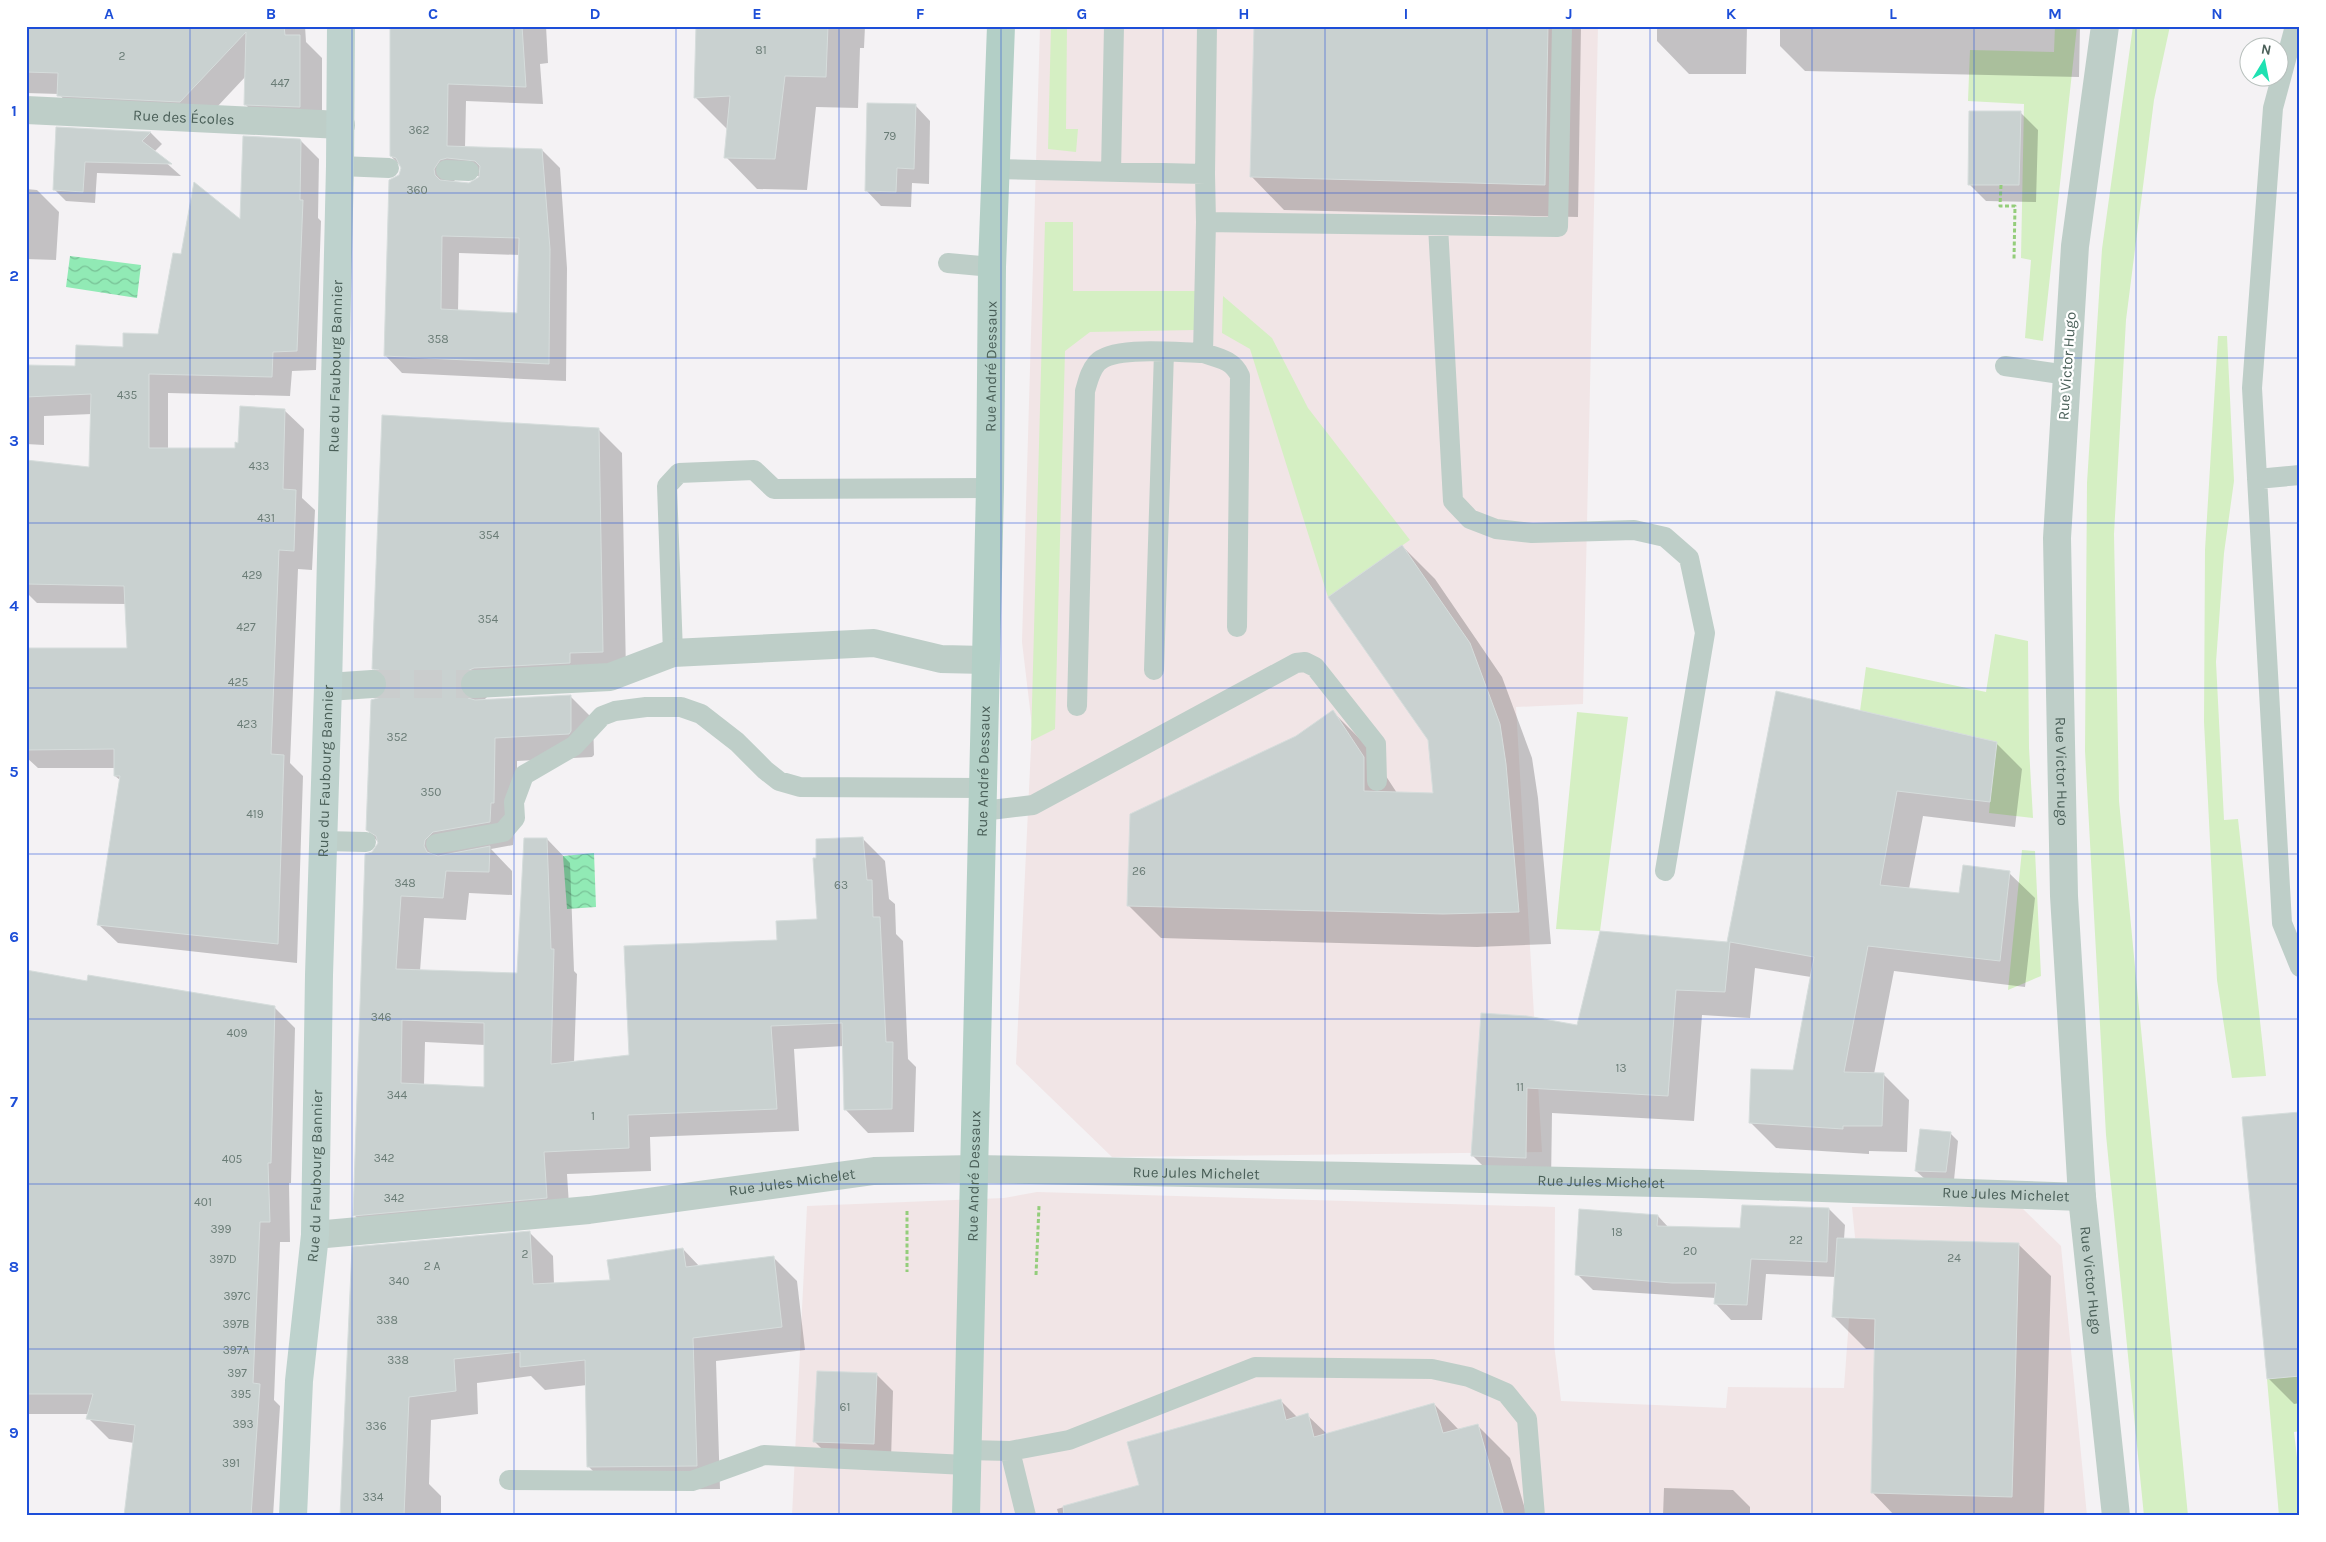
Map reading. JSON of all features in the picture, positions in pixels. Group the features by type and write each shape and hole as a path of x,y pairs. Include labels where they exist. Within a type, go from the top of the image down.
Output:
{"main road":[{"name":"Rue du Faubourg Bannier","path":"293,1516 299,1381 315,1236 340,166 341,26"},
{"name":"Rue André Dessaux","path":"966,1516 990,488 992,266 1001,26"}],"street":[{"name":"Rue Victor Hugo","path":"2105,26 2075,246 2057,538 2064,896 2082,1197 2116,1516"},
{"name":"Rue des Écoles","path":"26,110 340,125"},
{"path":"475,684 610,677 674,653 874,643 942,659 985,660"},
{"path":"328,686 372,684"},
{"name":"Rue Jules Michelet","path":"315,1236 589,1210 874,1171 974,1169 1692,1184 2082,1197"}],"lane":[{"path":"1112,172 1114,26"},
{"path":"1203,353 1207,26"},
{"path":"1206,222 1558,228 1562,26"},
{"path":"2295,26 2273,108 2252,388 2282,922 2300,967"},
{"path":"340,166 389,168"},
{"path":"996,169 1205,174"},
{"path":"446,170 469,172"},
{"path":"1438,226 1453,501 1470,519 1496,529 1532,533 1634,530 1665,537 1689,558 1705,633 1665,871"},
{"path":"948,263 992,266"},
{"path":"1154,670 1164,352"},
{"path":"1077,706 1085,401 1090,374 1098,362 1111,355 1164,352 1203,353 1228,361 1236,368 1240,376 1237,626"},
{"path":"2005,366 2067,375"},
{"path":"674,653 667,486 679,473 754,470 774,489 990,488"},
{"path":"2257,479 2300,475"},
{"path":"436,844 503,832 515,818 514,802 524,775 574,746 602,716 615,711 646,707 681,707 701,714 737,742 772,776 779,781 800,787 982,799 1033,805 1296,663 1305,662 1315,667 1376,744 1377,781"},
{"path":"324,841 366,842"},
{"path":"509,1480 692,1481 764,1455 967,1457 1010,1452 1069,1440 1255,1367 1432,1369 1470,1377 1506,1393 1527,1419 1535,1516"},
{"path":"1010,1452 1026,1516"}],"path":[{"path":"2002,185 2000,206 2014,206 2014,259"},
{"path":"1036,1275 1039,1203"},
{"path":"907,1210 907,1272"}],"shaded area":[{"path":"1040,26 1598,26 1583,704 1516,707 1542,1152 1112,1157 1016,1064 1032,726 1022,642"},
{"path":"1051,26 1067,26 1066,129 1078,129 1076,152 1048,149"},
{"path":"2055,26 2077,26 2043,341 2025,338 2031,260 2021,258 2024,104 1968,101 1970,50 2054,52"},
{"path":"2133,26 2170,26 2154,100 2126,320 2114,534 2119,801 2188,1516 2144,1516 2106,1135 2085,751 2087,483 2102,249"},
{"path":"1045,222 1073,222 1073,291 1195,291 1194,330 1090,332 1065,351 1055,729 1031,741"},
{"path":"1223,296 1272,338 1308,408 1410,540 1328,597 1250,349 1222,333"},
{"path":"2218,336 2227,336 2234,481 2224,553 2216,662 2224,820 2238,819 2266,1076 2232,1078 2217,980 2204,722 2205,550"},
{"path":"1995,634 2028,641 2029,748 2033,818 1989,813 1996,742 1860,711 1866,667 1986,692"},
{"path":"1577,712 1628,717 1600,931 1556,929"},
{"path":"2022,850 2035,851 2041,976 2008,990"},
{"path":"1037,1192 1555,1207 1554,1344 1561,1401 1726,1408 1728,1387 1844,1388 1855,1237 1852,1207 2021,1207 2061,1246 2087,1516 792,1516 807,1206 1004,1198"},
{"path":"2300,1376 2300,1431 2294,1432 2300,1483 2300,1516 2279,1516 2267,1379"}],"water":[{"path":"70,256 141,265 137,298 66,287"},
{"path":"594,853 596,907 567,909 563,856"}],"building":[{"path":"26,26 284,26 285,35 300,35 300,107 244,105 246,32 180,102 57,96 58,73 26,72"},
{"path":"390,26 522,26 526,87 448,84 447,146 542,149 550,249 549,364 384,356 389,180 399,175 401,168 396,158 390,156","holes":["447,158 475,161 480,166 479,177 469,183 440,180 435,175 434,169 440,160","442,236 519,238 517,313 441,309"]},
{"path":"696,26 828,26 826,77 785,76 775,159 724,158 730,96 694,98"},
{"path":"1254,26 1548,26 1545,185 1250,177"},
{"path":"867,103 916,104 914,169 897,168 896,192 865,191"},
{"path":"1969,111 2021,111 2019,185 1968,185"},
{"path":"56,127 151,132 142,141 172,164 85,162 83,192 53,190"},
{"path":"243,136 300,139 301,141 300,200 303,200 297,351 273,352 272,377 149,374 149,448 235,448 235,442 238,443 240,406 285,409 283,489 296,490 294,551 279,550 271,754 284,755 278,944 97,925 120,776 114,776 114,749 26,750 26,648 127,648 124,586 26,584 26,460 89,467 91,394 26,397 26,365 75,366 76,345 123,347 123,333 158,334 173,253 181,254 194,182 240,219"},
{"path":"382,415 599,428 603,652 570,653 570,663 474,668 461,676 459,684 462,692 468,698 475,700 571,695 571,731 569,734 495,738 494,803 491,803 490,822 433,832 425,840 424,846 427,852 438,856 490,846 489,872 446,871 443,898 401,896 396,969 517,973 524,838 547,838 551,949 554,949 551,1064 629,1055 624,946 777,940 776,921 817,919 813,858 816,858 816,839 863,837 867,880 872,880 873,917 880,917 886,1042 893,1042 892,1109 844,1110 842,1023 771,1026 777,1109 628,1115 629,1148 544,1152 547,1198 353,1216 365,854 372,852 378,843 376,836 366,830 371,700 381,697 386,691 388,683 385,675 379,670 372,669","holes":["402,1020 484,1023 484,1087 401,1083"]},
{"path":"1402,545 1470,643 1500,724 1506,764 1519,912 1443,914 1127,906 1130,814 1296,736 1333,710 1364,757 1364,791 1433,793 1428,740 1328,597"},
{"path":"1776,691 1997,742 1990,802 1897,791 1880,885 1959,893 1963,865 2010,871 2000,961 1868,946 1844,1072 1884,1073 1882,1126 1843,1126 1843,1129 1749,1123 1751,1069 1793,1070 1814,957 1730,942 1725,992 1676,990 1668,1096 1527,1088 1526,1158 1471,1156 1481,1013 1527,1016 1577,1025 1600,931 1727,942"},
{"path":"26,970 87,981 88,975 275,1006 271,1163 268,1163 270,1222 260,1222 253,1383 260,1384 251,1516 124,1516 135,1425 86,1419 93,1394 26,1394"},
{"path":"2300,1112 2300,1376 2267,1379 2242,1117"},
{"path":"1920,1129 1951,1132 1946,1172 1915,1171"},
{"path":"1742,1205 1829,1208 1827,1262 1751,1259 1747,1305 1714,1304 1716,1283 1672,1283 1575,1275 1579,1209 1658,1215 1657,1226 1740,1228"},
{"path":"530,1231 533,1284 610,1280 607,1260 683,1248 686,1267 774,1256 782,1327 693,1338 697,1466 587,1467 585,1360 520,1367 520,1352 454,1359 456,1391 409,1397 404,1516 340,1516 352,1247"},
{"path":"1837,1238 2019,1243 2012,1497 1871,1493 1875,1319 1832,1317"},
{"path":"817,1371 877,1373 874,1444 813,1442"},
{"path":"1281,1399 1286,1420 1308,1413 1314,1437 1434,1403 1443,1433 1478,1424 1504,1516 1064,1516 1063,1506 1139,1485 1127,1442"}],"tunnel":[{"path":"372,684 475,684"}]}
